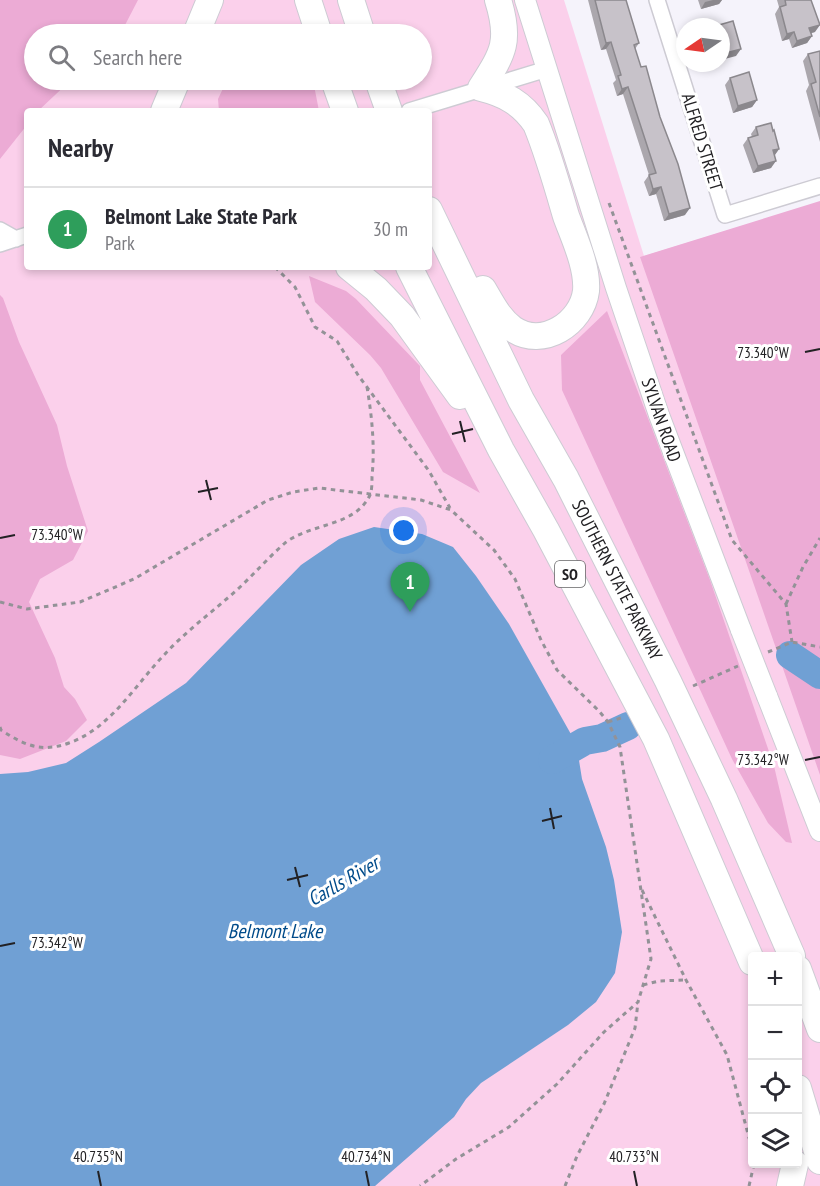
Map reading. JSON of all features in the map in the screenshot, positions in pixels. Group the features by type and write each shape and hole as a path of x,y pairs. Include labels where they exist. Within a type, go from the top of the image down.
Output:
{"highway":[{"path":"200,24 210,0"},
{"path":"308,0 316,24"},
{"path":"351,0 359,24"},
{"path":"363,0 363,24"},
{"path":"440,235 482,285 500,318 514,330 528,335 552,333 567,325 580,310 586,291 584,272 536,124 513,99 481,88 499,58 505,38 505,28 498,0"},
{"path":"165,108 173,90"},
{"path":"382,90 388,108"},
{"name":"SOUTHERN STATE PARKWAY","path":"432,217 521,400 566,479 668,681 750,857 790,952"},
{"path":"353,270 376,289 402,316 441,372 501,450"},
{"name":"SOUTHERN STATE PARKWAY","path":"411,270 501,450 546,530 656,739 749,952"},
{"path":"802,975 820,1004"},
{"path":"802,979 820,1029"},
{"path":"802,1101 820,1161"},
{"path":"790,1186 794,1168"}],"street":[{"name":"SYLVAN ROAD","path":"525,0 616,288 659,415 820,831"},
{"name":"ALFRED STREET","path":"657,0 725,216 820,186"},
{"path":"418,108 547,69"},
{"path":"0,230 21,237"},
{"path":"0,244 21,237"}],"path":[{"path":"607,197 732,540 786,604 792,642"},
{"path":"278,270 295,287 315,327 337,341 367,387 429,471 451,510 494,550 515,579 541,640 557,670 608,722 620,747 651,958 638,1002 635,1028 604,1104 577,1156 565,1186"},
{"path":"0,727 1,730 23,744 49,748 70,742 100,725 126,699 165,653 286,543 300,533 348,517 362,508 371,493 374,456 373,418 367,387"},
{"path":"0,602 27,609 80,602 134,579 268,500 293,492 319,488 371,493 421,500 451,510"},
{"path":"786,604 803,567 820,538"},
{"path":"608,722 624,717"},
{"path":"640,885 686,980 727,1054 748,1131"},
{"path":"643,985 659,981 686,980"},
{"path":"420,1186 456,1159 509,1128 557,1084 604,1032 638,1002"},
{"path":"749,1186 753,1168"}],"shaded area":[{"path":"0,0 564,0 644,256 820,202 820,1186 0,1186"},
{"path":"0,0 138,0 126,24 24,24 24,90 60,90 41,108 24,108 24,129 0,159"},
{"path":"222,90 315,90 318,108 219,108 218,99"},
{"path":"820,201 820,775 640,257"},
{"path":"309,276 346,291 356,299 420,366 420,380 480,493 443,472 381,368 315,302"},
{"path":"0,295 57,425 67,466 88,531 73,560 40,579 29,602 55,658 64,687 75,699 87,720 66,741 20,759 0,755"},
{"path":"607,311 710,580 774,766 792,843 786,842 768,823 732,759 562,390 561,355"}],"water":[{"name":"Belmont Lake","path":"374,527 422,534 453,547 509,624 572,736 583,735 588,746 578,754 582,779 606,847 622,932 615,973 596,1002 568,1025 481,1083 454,1117 375,1186 0,1186 0,774 28,772 66,763 99,742 186,683 301,565 339,539"}],"building":[{"path":"595,0 626,0 639,43 634,45 641,67 646,66 690,208 669,214 661,187 653,189 649,175 656,173 628,87 622,89 618,76 621,75 611,42 606,43"},
{"path":"785,0 811,0 820,25 809,28 812,36 797,41 794,32 787,34 780,7 786,5"},
{"path":"733,21 741,49 730,52 730,22"},
{"path":"820,51 820,117 811,84 816,82 808,54"},
{"path":"749,72 757,100 738,106 730,78"},
{"path":"771,123 779,149 773,150 776,161 758,166 748,138 758,135 756,127"}],"waterway":[{"name":"Carlls River","path":"790,655 820,675"},
{"name":"Carlls River","path":"552,760 585,741 602,738 628,726"}],"place":[{"name":"Belmont Lake State Park","path":"410,612"}]}
